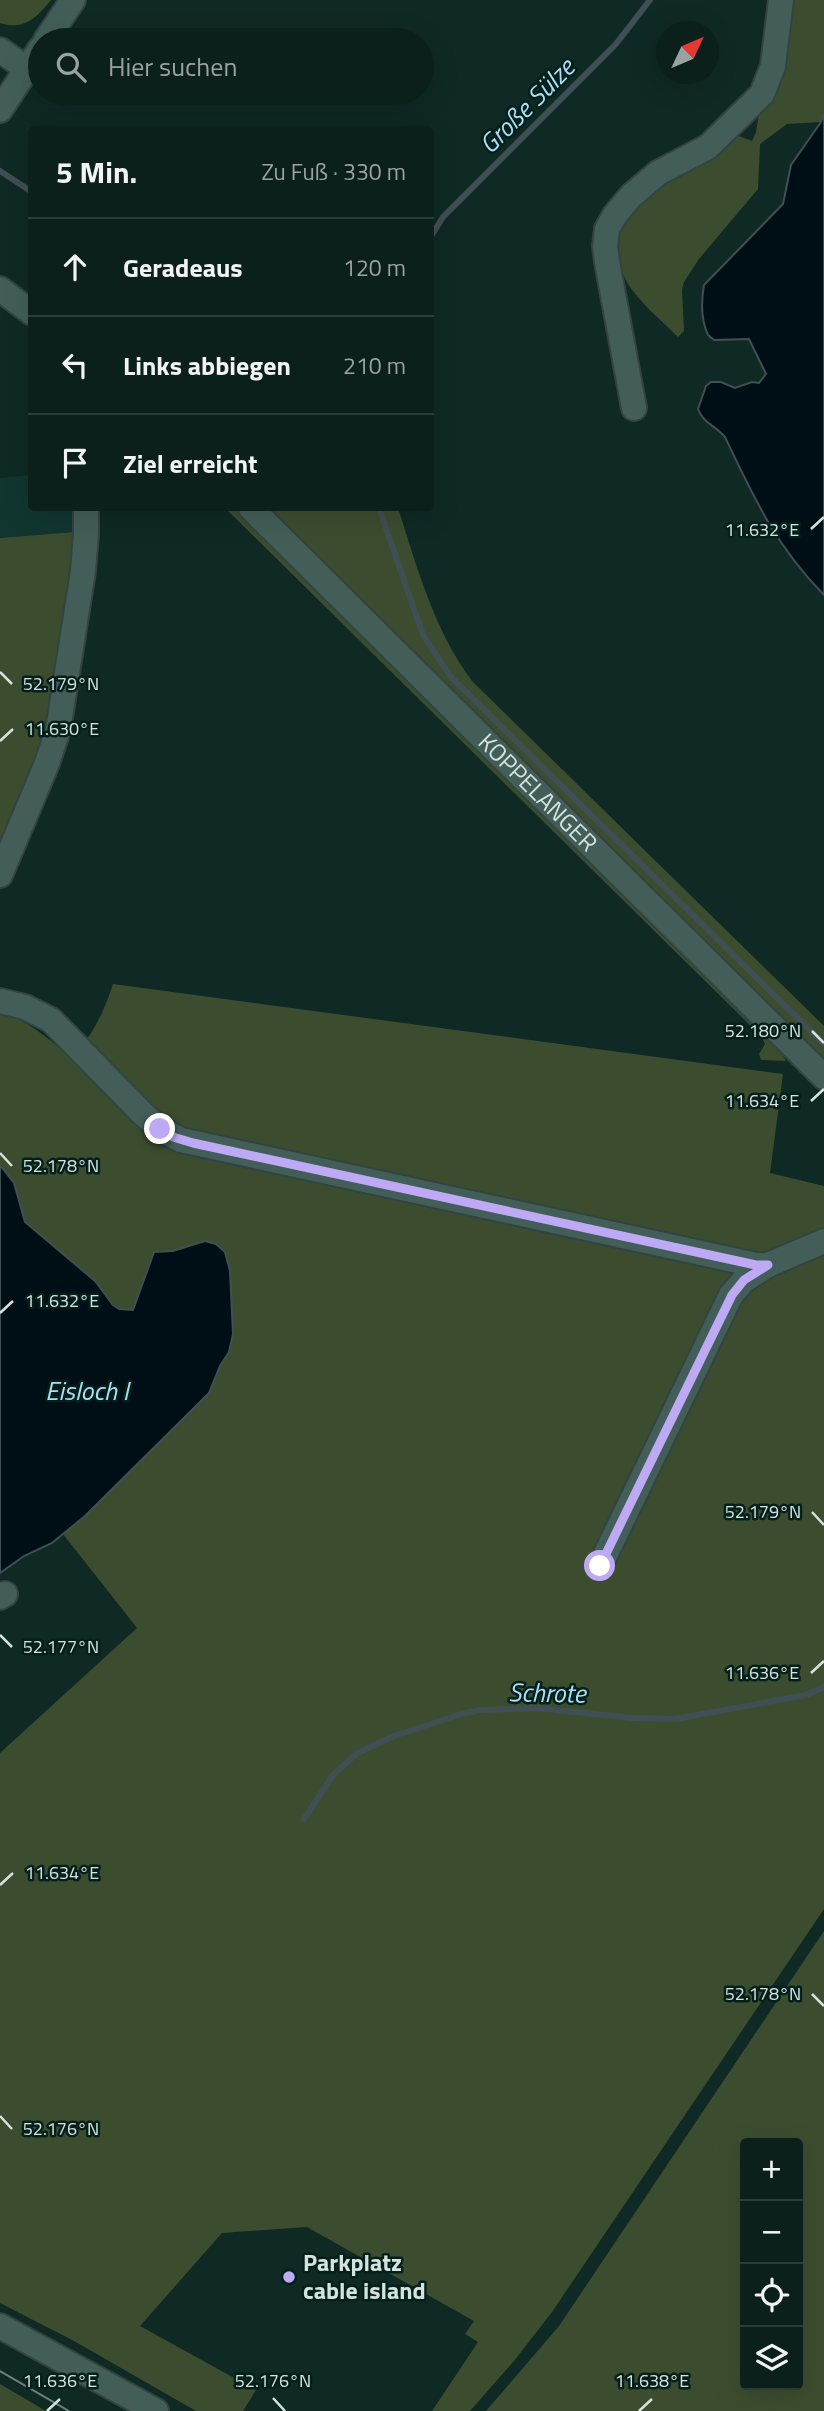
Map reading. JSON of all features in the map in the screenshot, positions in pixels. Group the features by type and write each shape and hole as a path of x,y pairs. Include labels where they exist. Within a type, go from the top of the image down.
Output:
{"street":[{"path":"54,28 73,0"},
{"path":"634,408 607,262 607,229 615,215 645,183 708,147 756,102 766,88 772,72 781,0"},
{"path":"0,50 28,57"},
{"path":"0,110 28,68"},
{"path":"0,289 28,310"},
{"path":"0,874 58,730 83,571 86,511"},
{"name":"KOPPELANGER","path":"254,511 824,1077"},
{"path":"0,1001 25,1007 51,1020 142,1113 160,1129 180,1140 436,1197 756,1265 768,1265"},
{"path":"600,1566 732,1295 744,1280 768,1265 824,1241"},
{"path":"0,2326 156,2411"}],"shaded area":[{"path":"28,475 28,511 72,511 74,532 0,538 0,478"}],"green space":[{"path":"0,0 51,0 29,21 9,25 0,23"},
{"path":"786,0 824,0 824,113 821,122 787,124 760,144 758,189 699,259 684,282 684,331 678,337 643,303 628,284 618,259 619,233 628,216 644,199 736,135 752,141"},
{"path":"228,511 244,511 771,1035 786,1061 761,1060 759,1054 765,1044 761,1036"},
{"path":"261,511 399,511 437,619 447,641 472,681 824,1026 824,1068"},
{"path":"74,532 50,724 0,841 0,538"},
{"path":"113,984 783,1074 770,1173 824,1186 824,1909 552,2312 470,2411 432,2411 478,2342 465,2334 474,2321 307,2227 222,2233 140,2326 256,2390 243,2411 196,2411 74,2341 0,2303 0,1753 137,1628 63,1534 85,1516 209,1393 231,1345 228,1259 205,1241 173,1251 154,1252 133,1311 119,1309 25,1222 7,1173 0,1165 0,1012 29,1025 71,1058 96,1024"},
{"path":"824,1931 824,2411 486,2411 559,2326"},
{"path":"0,2384 46,2411 0,2411"}],"water":[{"path":"824,113 824,595 779,540 756,501 725,437 703,418 698,409 706,386 711,382 721,382 735,388 752,382 759,383 766,374 749,339 714,340 708,335 702,311 704,285 783,204 791,165 821,122"},
{"name":"Eisloch I","path":"0,1165 14,1183 25,1222 95,1281 119,1309 133,1310 154,1252 173,1251 205,1241 216,1244 225,1252 230,1271 233,1334 229,1352 209,1393 85,1516 52,1543 24,1556 0,1573"}],"waterway":[{"name":"Große Sülze","path":"434,232 443,217 616,44 650,0"},
{"name":"Große Sülze","path":"0,171 28,189"},
{"path":"380,511 423,635 451,677 824,1044"},
{"name":"Schrote","path":"304,1819 333,1775 356,1754 394,1736 461,1714 480,1710 538,1708 632,1718 675,1719 806,1695 824,1687"}],"tram line":[{"path":"0,2371 69,2411"}],"place":[{"name":"Parkplatz cable island","path":"289,2277"}],"route":[{"path":"160,1129 180,1140 193,1143 756,1265 768,1265 744,1280 732,1295 600,1566"}]}
